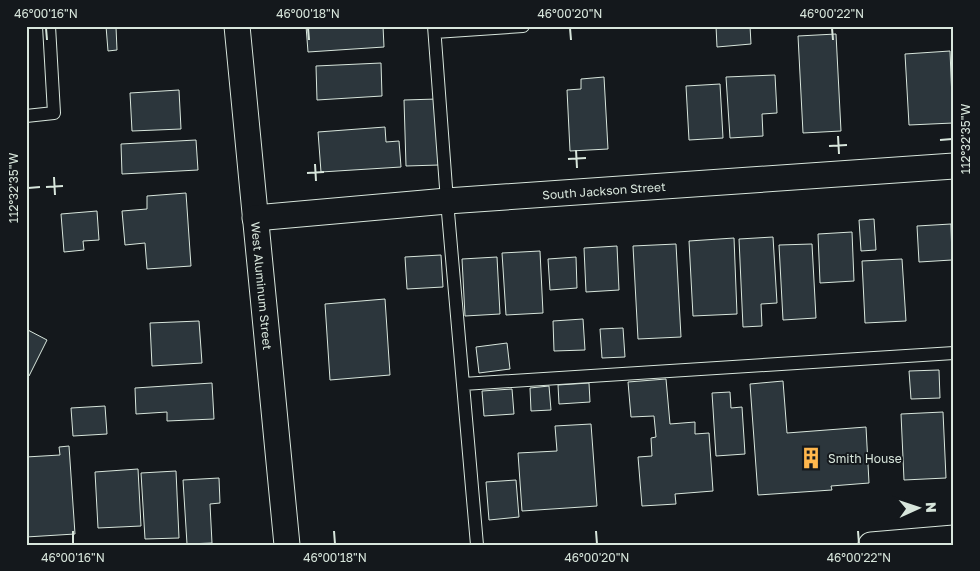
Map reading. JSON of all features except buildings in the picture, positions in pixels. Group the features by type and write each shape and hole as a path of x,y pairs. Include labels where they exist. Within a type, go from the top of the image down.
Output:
{"street":[{"name":"West Aluminum Street","path":"236,26 287,545"},
{"name":"South Jackson Street","path":"255,218 447,201 954,166"},
{"path":"871,545 954,538"}],"lane":[{"path":"26,116 54,113 49,26"},
{"path":"477,545 434,29 523,26"},
{"path":"463,384 954,354"}],"place":[{"name":"Smith House","path":"811,458"}]}
